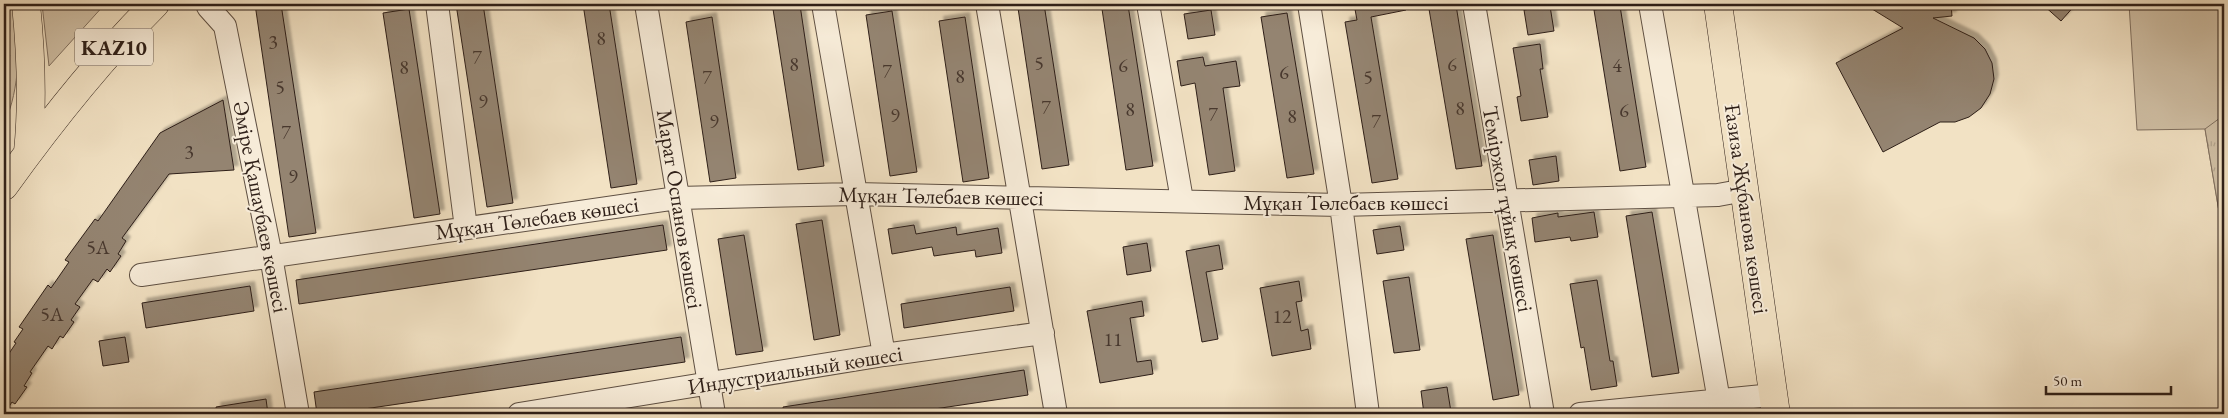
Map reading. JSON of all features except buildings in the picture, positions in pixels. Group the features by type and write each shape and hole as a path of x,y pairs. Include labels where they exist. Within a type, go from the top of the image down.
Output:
{"main road":[{"path":"26,4 31,49 28,153"},
{"name":"KAZ10","path":"4,186 44,130 125,34 155,4"},
{"name":"Ғазиза Жұбанова көшесі","path":"1718,4 1775,405"}],"street":[{"path":"438,4 466,228"},
{"name":"Марат Оспанов көшесі","path":"646,4 714,414"},
{"path":"823,4 884,356"},
{"path":"987,4 1056,414"},
{"path":"1148,4 1182,200"},
{"path":"1308,4 1341,205 1368,414"},
{"name":"Теміржол тұйық көшесі","path":"1474,4 1543,414"},
{"path":"1650,4 1718,401"},
{"name":"Әміре Қашаубаев көшесі","path":"208,7 225,26 271,256 298,414"},
{"name":"Мұқан Төлебаев көшесі","path":"141,274 677,198 856,194 1341,205 1718,195 1745,190"},
{"name":"Индустриальный көшесі","path":"519,414 1043,332"},
{"path":"1580,414 1718,401 1775,405"}],"green space":[{"path":"4,4 18,4 19,34 16,80 10,110 4,124"},
{"path":"42,4 105,4 49,66"},
{"path":"2129,4 2224,4 2224,241 2205,129 2137,130"},
{"path":"2224,115 2224,241 2205,129"}]}
